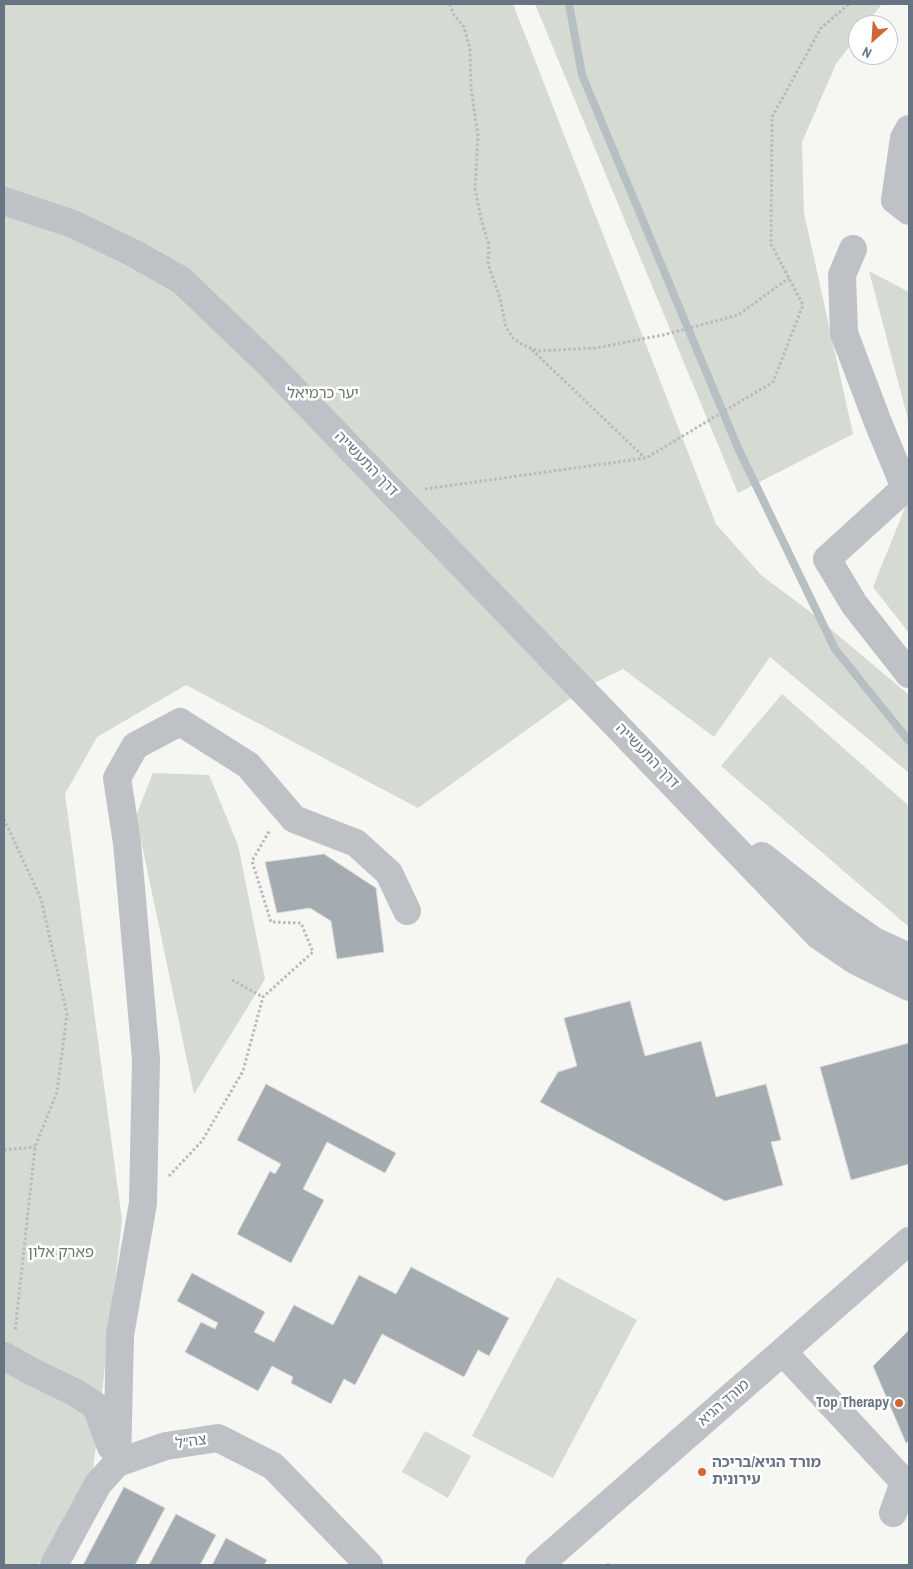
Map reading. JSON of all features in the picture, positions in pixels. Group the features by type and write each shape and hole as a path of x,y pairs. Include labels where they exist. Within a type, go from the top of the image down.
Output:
{"street":[{"path":"909,129 904,138 895,200 909,211"},
{"name":"דרך התעשייה","path":"4,201 73,224 135,254 181,280 271,366 820,936 856,961 909,987"},
{"path":"853,249 842,275 844,333 905,488 826,559 854,604 909,674"},
{"path":"117,1463 120,1335 144,1203 146,1059 127,843 118,778 135,746 180,722 248,765 294,819 356,843 389,873 406,911"},
{"name":"דרך התעשייה","path":"682,793 834,913 874,941 909,957"},
{"name":"מורד הגיא","path":"540,1565 909,1241"},
{"path":"783,1352 904,1482 893,1513"},
{"path":"8,1358 76,1393 96,1406 117,1463"},
{"name":"צה״ל","path":"54,1565 98,1484 117,1463 166,1446 218,1438 274,1466 369,1565"}],"path":[{"path":"450,4 454,15 464,28 470,49 471,88 478,136 475,188 480,219 490,245 488,264 500,298 506,327 513,338 521,344 538,351 596,348 663,335 738,315 789,278"},
{"path":"394,493 646,458 772,382 804,305 771,244 772,117 821,28 850,4"},
{"path":"530,348 646,458"},
{"path":"144,1203 202,1141 243,1071 263,997 313,952 301,923 271,922 252,861 283,806"},
{"path":"4,819 40,899 66,1014 57,1092 35,1148 8,1358"},
{"path":"232,980 263,997"},
{"path":"4,1150 35,1148"}],"green space":[{"name":"יער כרמיאל","path":"4,4 513,4 716,524 761,575 809,611 909,695 909,773 770,657 714,737 623,669 586,687 418,808 186,685 97,737 65,794 122,1220 93,1470 38,1565 4,1565"},
{"path":"535,4 882,4 873,15 848,15 848,48 836,64 802,142 804,213 853,434 738,493"},
{"path":"869,271 909,292 909,423"},
{"path":"909,498 909,633 873,587"},
{"path":"782,694 909,806 909,927 721,766"},
{"path":"153,773 209,775 238,845 265,979 194,1094 136,816"},
{"path":"557,1277 637,1320 553,1478 472,1436"},
{"path":"425,1431 471,1456 448,1498 402,1472"}],"building":[{"path":"324,854 376,888 384,952 337,959 331,921 310,908 277,913 265,862"},
{"path":"630,1001 645,1056 701,1041 716,1097 766,1084 781,1140 771,1142 783,1185 725,1201 540,1102 558,1072 577,1066 564,1018"},
{"path":"909,1043 909,1164 851,1180 820,1067"},
{"path":"266,1084 396,1153 385,1173 327,1142 303,1189 324,1200 291,1263 237,1234 270,1171 275,1174 281,1164 237,1140"},
{"path":"411,1267 509,1318 489,1356 478,1350 464,1377 382,1334 355,1385 344,1379 331,1404 291,1383 293,1377 272,1366 258,1391 185,1352 201,1322 215,1329 218,1323 177,1301 192,1273 265,1312 254,1332 274,1342 294,1305 333,1325 359,1275 396,1294"},
{"name":"Top Therapy","path":"909,1330 909,1441 906,1443 873,1366"},
{"path":"124,1487 165,1508 135,1565 83,1565"},
{"path":"176,1514 216,1535 200,1565 149,1565"},
{"path":"226,1538 267,1560 264,1565 212,1565"}],"waterway":[{"path":"569,4 582,75 738,448 835,649 909,741"}],"place":[{"name":"Top Therapy","path":"899,1403"},
{"name":"מורד הגיא/בריכה עירונית","path":"702,1472"}],"park label":[{"name":"פארק אלון","path":"61,1253"}]}
